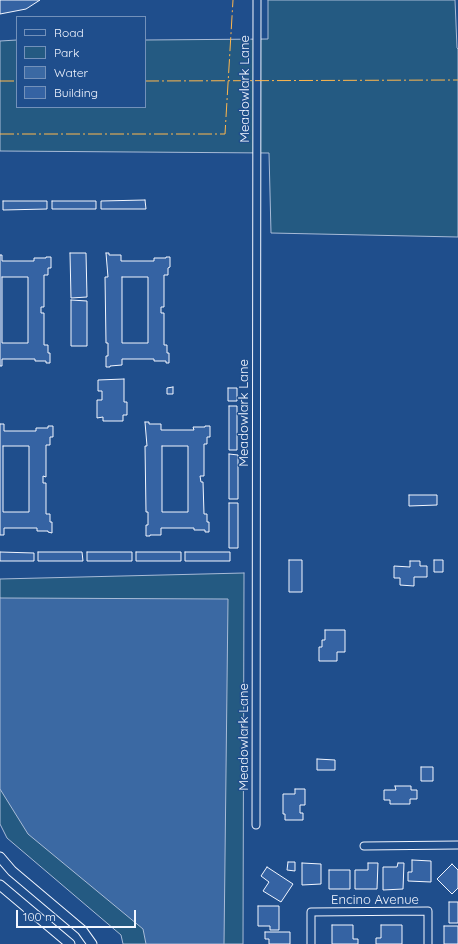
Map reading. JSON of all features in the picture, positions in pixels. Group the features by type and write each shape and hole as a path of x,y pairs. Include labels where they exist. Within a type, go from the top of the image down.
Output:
{"street":[{"name":"Meadowlark Lane","path":"256,825 257,0"},
{"path":"364,846 458,845"},
{"path":"0,857 12,871 82,930 92,944"},
{"path":"0,885 70,944"},
{"name":"Encino Avenue","path":"311,944 311,912 428,911 428,944"}],"green space":[{"path":"268,0 455,0 458,49 458,237 271,233 269,153 0,151 0,41 16,40 16,108 146,108 146,40 268,39"},
{"path":"244,573 243,944 123,944 121,935 7,838 0,824 0,579"}],"water":[{"path":"0,598 228,599 224,944 146,944 143,929 28,834 0,789"}],"building":[{"path":"0,0 40,0 26,9 0,14"},
{"path":"145,200 146,209 101,209 101,201"},
{"path":"3,201 47,201 47,209 3,210"},
{"path":"52,201 96,201 96,209 52,209"},
{"path":"70,253 86,253 87,297 71,298"},
{"path":"106,253 109,253 109,255 121,255 121,261 154,261 154,258 170,257 168,275 164,275 164,307 161,307 161,313 164,313 164,345 167,345 169,363 166,363 166,361 154,361 154,359 122,359 122,365 106,367 108,343 106,343 105,277 108,277","holes":["122,277 148,277 148,343 122,343"]},
{"path":"0,255 2,255 2,261 34,261 34,258 51,257 51,268 48,268 48,275 44,275 44,307 41,307 41,313 44,313 44,345 48,345 50,363 46,363 46,361 35,361 35,359 2,359 2,366 0,366","holes":["2,277 28,277 28,343 2,343"]},
{"path":"71,300 87,301 87,346 71,346"},
{"path":"124,379 124,402 127,402 127,415 123,415 123,421 103,421 103,417 97,418 97,400 102,400 102,391 98,391 98,380"},
{"path":"173,387 173,394 167,394 167,388"},
{"path":"228,388 237,388 237,401 228,401"},
{"path":"229,406 237,406 237,450 229,450"},
{"path":"145,422 149,422 149,424 161,424 161,430 194,430 193,427 210,426 210,437 207,437 207,444 204,444 204,476 200,476 201,482 203,482 204,514 207,514 209,532 205,532 205,530 194,530 194,528 161,528 161,535 146,536 148,512 146,512 145,446 147,446","holes":["162,446 188,446 188,512 162,512"]},
{"path":"0,424 4,424 4,431 36,431 36,428 48,428 48,426 53,426 53,437 50,437 50,445 46,445 46,477 43,476 43,483 46,483 46,514 50,514 52,533 48,531 37,531 37,528 4,528 4,535 0,535","holes":["3,446 29,446 29,512 3,512"]},
{"path":"229,454 238,455 238,499 229,499"},
{"path":"409,495 437,495 437,505 409,506"},
{"path":"229,503 238,503 238,548 229,548"},
{"path":"0,552 34,553 34,561 0,561"},
{"path":"38,552 82,552 83,561 38,561"},
{"path":"87,552 132,552 132,561 87,561"},
{"path":"136,552 181,552 181,561 136,561"},
{"path":"185,552 230,552 230,561 185,561"},
{"path":"289,560 302,560 302,592 289,592"},
{"path":"434,560 443,560 443,572 434,572"},
{"path":"410,561 420,561 420,566 427,566 427,577 414,577 414,586 400,585 400,578 394,578 394,566 410,567"},
{"path":"325,630 345,630 345,652 337,652 337,661 319,661 319,647 322,647 322,640 325,640"},
{"path":"317,759 335,760 335,770 317,770"},
{"path":"421,767 433,767 433,781 421,781"},
{"path":"395,786 411,786 411,790 417,790 417,799 410,799 410,804 390,804 390,800 384,800 384,790 396,790"},
{"path":"295,789 305,789 305,805 300,805 300,813 303,813 303,820 285,820 285,814 283,814 283,794 295,794"},
{"path":"412,860 431,861 431,882 408,881 408,872 412,872"},
{"path":"288,862 295,862 295,871 287,870"},
{"path":"302,863 321,864 321,884 302,885"},
{"path":"368,863 378,863 377,889 355,889 355,870 368,870"},
{"path":"398,863 404,863 403,889 383,890 383,867 397,867"},
{"path":"452,864 458,870 458,888 452,894 437,879"},
{"path":"267,867 293,884 281,902 263,891 269,882 261,876"},
{"path":"329,870 350,870 350,889 329,889"},
{"path":"449,902 458,902 458,923 449,923"},
{"path":"258,906 279,906 279,930 270,930 270,926 258,926"},
{"path":"332,925 353,925 353,939 358,939 358,944 332,944"},
{"path":"381,925 402,925 402,944 376,944 376,938 381,938"},
{"path":"444,926 458,926 458,944 444,944"},
{"path":"265,932 290,932 290,944 269,944 269,939 265,939"}],"power":[{"path":"0,134 225,134 233,0"},
{"path":"146,81 458,80"},
{"path":"0,81 16,81"}]}
